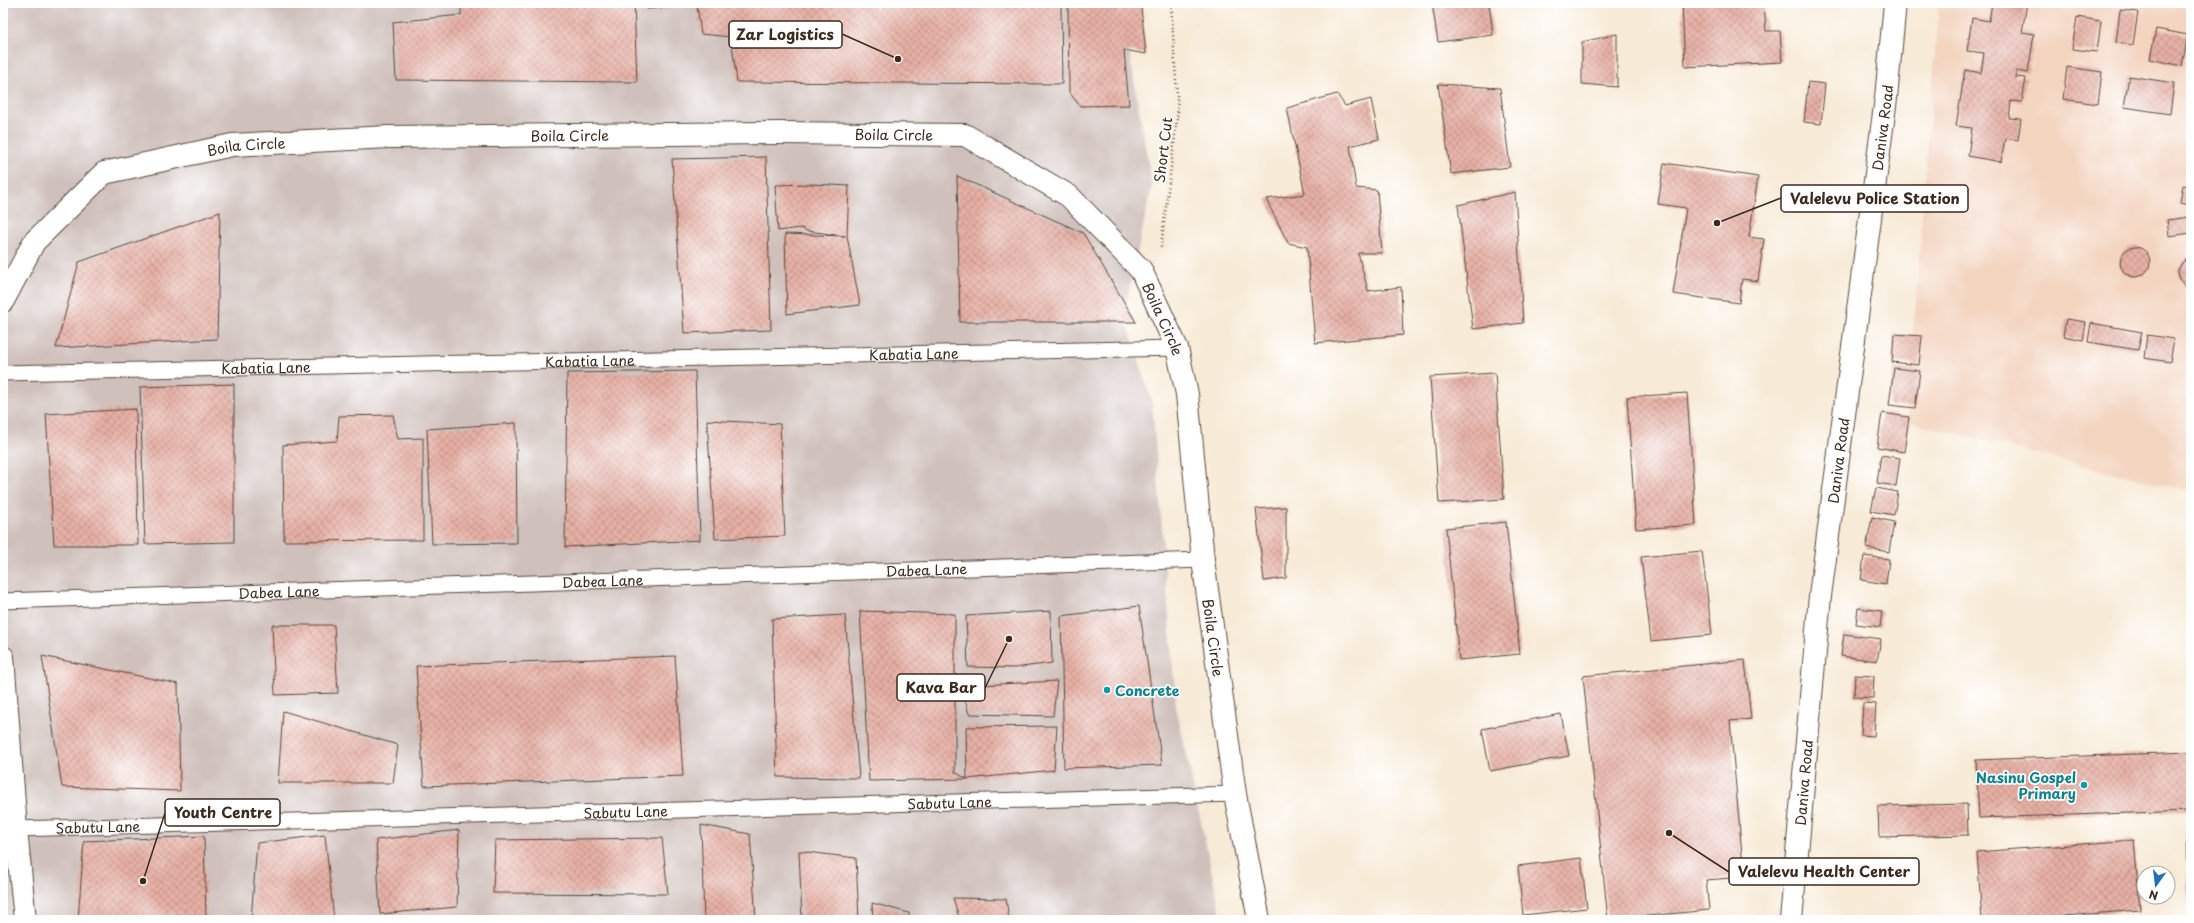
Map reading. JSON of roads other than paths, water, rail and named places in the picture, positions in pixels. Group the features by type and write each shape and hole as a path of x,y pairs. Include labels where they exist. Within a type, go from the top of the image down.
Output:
{"street":[{"name":"Daniva Road","path":"1791,920 1820,596 1885,106 1895,3"},
{"name":"Boila Circle","path":"3,301 34,242 104,173 232,145 389,137 780,133 965,135 1069,196 1141,270 1176,348 1187,394 1203,560 1235,794 1259,920"},
{"path":"3,657 16,829 25,920"}],"lane":[{"name":"Kabatia Lane","path":"3,373 1176,348"},
{"name":"Dabea Lane","path":"3,601 1203,560"},
{"name":"Sabutu Lane","path":"16,829 1235,794"}],"place":[{"name":"Zar Logistics","path":"898,59"},
{"name":"Valelevu Police Station","path":"1717,223"},
{"name":"Kava Bar","path":"1009,639"},
{"name":"Concrete","path":"1107,690"},
{"name":"Nasinu Gospel Primary","path":"2084,785"},
{"name":"Valelevu Health Center","path":"1669,833"},
{"name":"Youth Centre","path":"143,881"}]}
